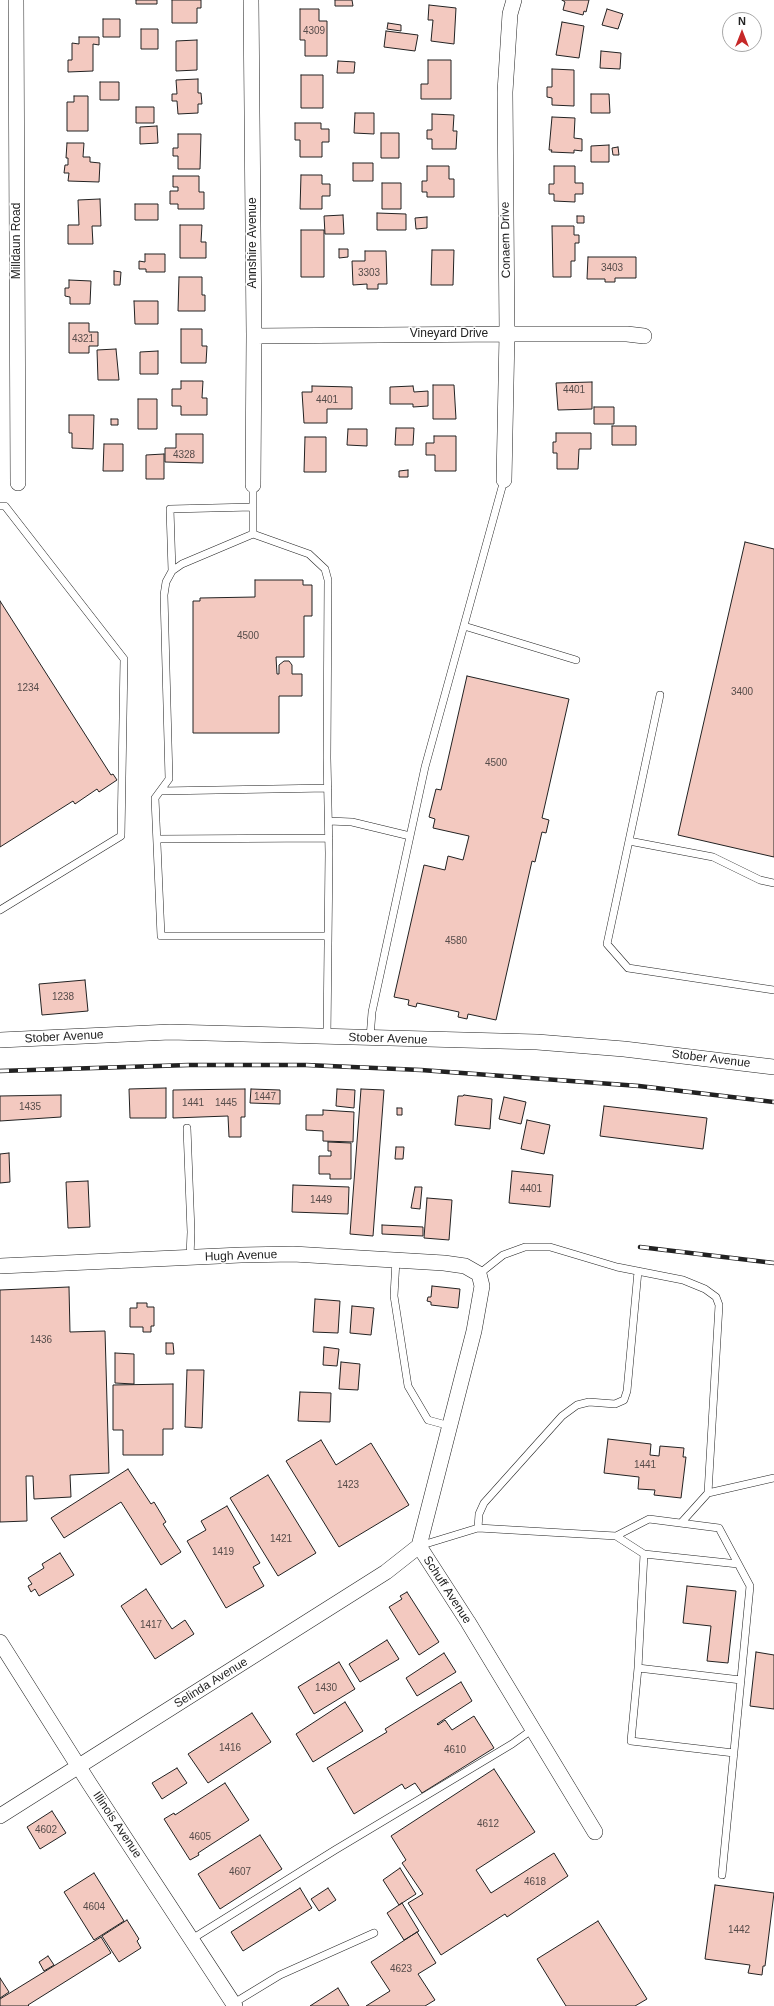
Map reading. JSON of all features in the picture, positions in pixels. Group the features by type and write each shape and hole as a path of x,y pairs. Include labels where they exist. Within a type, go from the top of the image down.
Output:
{"street":[{"name":"Milldaun Road","path":"16,0 18,483"},
{"name":"Annshire Avenue","path":"251,0 254,336 253,485"},
{"name":"Conaem Drive","path":"504,480 507,334 505,92 510,14 514,0"},
{"name":"Vineyard Drive","path":"254,336 507,334 627,334 644,336"},
{"name":"Stober Avenue","path":"0,1040 170,1032 537,1042 624,1049 774,1067"},
{"name":"Hugh Avenue","path":"0,1266 190,1257 293,1254 396,1260 464,1266 479,1274"},
{"name":"Schuff Avenue","path":"479,1274 482,1286 476,1323 451,1426 419,1546 468,1622 595,1832"},
{"name":"Selinda Avenue","path":"0,1816 386,1572 419,1546"},
{"name":"Illinois Avenue","path":"0,1642 79,1767 234,2005"}],"lane":[{"path":"370,1038 372,1012 425,767 504,480"},
{"path":"253,485 253,534"},
{"path":"0,506 4,506 124,659 121,836 0,910"},
{"path":"172,571 170,510 253,507"},
{"path":"327,1037 329,838 328,580 325,569 310,554 253,534 182,564 172,571 166,582 164,595 169,779 155,798 161,936 328,936"},
{"path":"464,626 576,660"},
{"path":"660,694 607,944 628,968 774,990"},
{"path":"161,791 328,788"},
{"path":"328,821 352,822 410,836"},
{"path":"157,839 329,838"},
{"path":"629,841 713,857 760,880 774,883"},
{"path":"187,1128 191,1232 190,1257"},
{"path":"479,1274 503,1255 525,1247 550,1247 638,1271 683,1280 705,1289 716,1297 719,1305 708,1493"},
{"path":"396,1260 394,1296 408,1386 428,1420 451,1426"},
{"path":"478,1528 479,1514 484,1503 562,1416 577,1406 589,1402 615,1404 624,1400 627,1391 638,1271"},
{"path":"681,1523 708,1493 774,1478"},
{"path":"616,1536 649,1519 719,1528 750,1586 722,1876"},
{"path":"419,1546 478,1528 616,1536 644,1554 738,1564"},
{"path":"644,1554 638,1668 631,1741 734,1753"},
{"path":"638,1668 741,1680"},
{"path":"192,1939 335,1850 512,1744 533,1729"},
{"path":"234,2005 280,1975 374,1933"}],"building":[{"path":"136,0 157,0 157,4 136,4"},
{"path":"172,0 201,0 201,8 197,8 197,23 172,23"},
{"path":"335,0 352,0 353,6 335,6"},
{"path":"562,0 589,0 586,12 584,11 583,15 563,10 565,2"},
{"path":"429,5 456,8 454,44 431,41 433,20 428,20"},
{"path":"300,9 319,9 319,21 327,21 327,56 305,56 305,40 300,40"},
{"path":"607,9 623,14 618,29 602,25"},
{"path":"103,19 120,19 120,37 103,37"},
{"path":"562,22 584,26 579,58 556,55"},
{"path":"388,23 401,25 401,31 387,29"},
{"path":"141,29 158,29 158,49 141,49"},
{"path":"386,31 418,35 415,51 384,47"},
{"path":"79,37 99,37 99,45 93,44 93,71 68,72 68,60 72,60 72,43 79,44"},
{"path":"197,40 197,70 176,71 176,41"},
{"path":"601,51 621,53 620,69 600,68"},
{"path":"428,60 451,60 451,99 421,99 421,84 428,84"},
{"path":"338,61 355,62 354,73 337,73"},
{"path":"552,69 574,70 574,106 552,105 552,98 547,97 547,87 552,87"},
{"path":"301,75 323,75 323,108 301,108"},
{"path":"198,79 198,93 201,93 202,104 198,104 198,113 178,114 177,101 172,101 172,94 177,94 176,80"},
{"path":"100,82 119,82 119,100 100,100"},
{"path":"591,94 609,94 610,113 591,113"},
{"path":"74,96 88,96 88,131 67,131 67,102 74,102"},
{"path":"136,107 154,107 154,123 136,123"},
{"path":"355,113 374,113 374,134 354,133"},
{"path":"432,114 454,115 453,131 457,131 456,149 432,149 432,139 427,139 427,130 432,130"},
{"path":"552,117 575,118 574,138 582,139 582,151 574,150 574,153 551,152 552,150 549,150"},
{"path":"295,123 321,123 321,129 329,129 329,142 322,142 322,157 300,157 300,140 295,140"},
{"path":"157,126 158,143 140,144 140,127"},
{"path":"381,133 399,133 399,158 381,158"},
{"path":"178,134 201,134 200,169 178,169 178,156 173,156 173,148 178,148"},
{"path":"67,143 84,143 83,157 90,157 90,162 100,163 99,182 68,181 69,173 64,173 65,165 68,165 68,158 66,158"},
{"path":"609,145 609,162 591,162 591,146"},
{"path":"618,147 619,155 613,155 612,148"},
{"path":"353,163 373,163 373,181 353,181"},
{"path":"427,166 449,166 449,179 454,179 454,197 427,197 427,192 422,192 422,181 427,181"},
{"path":"554,166 575,166 575,183 583,183 583,194 575,194 575,202 554,201 554,194 549,194 549,184 554,184"},
{"path":"301,175 322,175 322,184 330,184 330,196 322,196 322,209 300,209"},
{"path":"173,176 199,176 199,192 204,192 204,209 178,209 178,204 170,204 170,191 178,191 178,187 173,187"},
{"path":"382,183 401,183 401,209 382,209"},
{"path":"100,199 101,226 92,226 93,244 68,244 68,225 79,225 78,200"},
{"path":"135,204 158,204 158,220 135,220"},
{"path":"377,213 406,214 406,230 377,230"},
{"path":"343,215 344,234 325,234 324,216"},
{"path":"577,216 584,216 584,223 577,223"},
{"path":"427,217 427,228 416,229 415,218"},
{"path":"180,225 202,225 201,242 206,242 206,258 180,258"},
{"path":"552,226 574,226 574,235 579,235 579,243 575,243 575,261 571,261 571,277 553,277"},
{"path":"301,230 324,230 324,277 301,277"},
{"path":"339,249 348,249 348,257 339,258"},
{"path":"432,250 454,250 453,285 431,285"},
{"path":"365,251 386,251 387,284 378,284 378,289 367,289 367,284 353,285 352,261 365,261"},
{"path":"145,254 165,254 165,272 146,272 146,269 139,269 139,261 145,262"},
{"path":"588,257 636,257 636,278 615,278 615,282 605,282 605,279 587,279"},
{"path":"114,271 121,272 120,285 114,285"},
{"path":"179,277 202,277 202,295 205,295 205,311 178,311"},
{"path":"69,280 91,281 90,304 70,304 70,297 65,296 65,288 69,288"},
{"path":"134,301 158,301 158,324 135,324"},
{"path":"69,323 89,323 89,332 98,332 98,346 89,346 89,353 69,353"},
{"path":"181,329 202,329 202,346 207,346 206,363 181,363"},
{"path":"116,349 119,380 98,380 97,350"},
{"path":"158,351 158,374 140,374 140,352"},
{"path":"181,381 203,381 202,398 207,398 207,415 181,415 181,406 172,406 172,389 181,389"},
{"path":"592,382 592,409 558,410 556,383"},
{"path":"433,385 454,385 456,419 433,419"},
{"path":"312,386 352,387 352,409 327,409 327,423 304,423 302,392 312,392"},
{"path":"413,386 414,392 428,391 428,406 413,407 413,404 390,404 390,387"},
{"path":"138,399 157,399 157,429 138,429"},
{"path":"594,407 614,407 614,424 594,424"},
{"path":"69,415 94,415 93,449 72,448 72,433 69,433"},
{"path":"111,419 118,419 118,425 111,425"},
{"path":"612,426 636,426 636,445 612,445"},
{"path":"396,428 414,428 413,445 395,445"},
{"path":"348,429 367,429 367,446 347,445"},
{"path":"556,433 591,433 591,449 579,449 578,469 557,469 557,453 553,453 553,442 556,442"},
{"path":"176,434 203,434 203,463 165,462 165,448 176,448"},
{"path":"434,436 456,436 456,471 435,471 435,455 426,455 426,443 434,443"},
{"path":"305,437 326,437 326,472 304,472"},
{"path":"104,444 123,444 123,471 103,471"},
{"path":"164,454 164,479 146,479 146,455"},
{"path":"408,470 408,477 399,477 399,471"},
{"path":"745,542 774,549 774,857 678,835"},
{"path":"255,580 303,580 303,585 312,585 312,616 304,616 304,657 276,657 277,674 279,674 279,665 284,661 289,661 292,665 292,674 302,674 302,696 279,696 279,733 193,733 193,601 200,601 200,598 255,597"},
{"path":"0,601 111,775 113,774 117,780 99,792 97,789 75,804 73,801 0,847"},
{"path":"467,676 569,699 542,818 549,820 546,833 542,832 535,862 532,861 496,1020 468,1014 467,1019 458,1017 459,1012 417,1003 416,1007 408,1005 409,1000 394,997 424,865 445,870 448,856 463,860 469,836 433,828 435,819 429,817 436,789 441,790"},
{"path":"85,980 88,1011 42,1015 39,984"},
{"path":"166,1088 166,1118 130,1118 129,1089"},
{"path":"245,1089 245,1117 241,1117 241,1137 229,1137 228,1116 173,1118 173,1090"},
{"path":"251,1089 280,1090 280,1104 250,1103"},
{"path":"337,1089 355,1090 354,1108 336,1106"},
{"path":"361,1089 384,1090 373,1236 350,1234"},
{"path":"61,1095 61,1117 0,1121 0,1096"},
{"path":"464,1095 492,1099 490,1129 455,1125 458,1096"},
{"path":"504,1097 526,1102 521,1124 499,1119"},
{"path":"604,1106 707,1118 703,1149 600,1136"},
{"path":"397,1108 402,1108 402,1115 397,1115"},
{"path":"323,1110 354,1112 353,1142 323,1141 323,1131 306,1130 306,1115 323,1115"},
{"path":"527,1120 550,1125 544,1154 521,1149"},
{"path":"328,1142 351,1143 351,1179 330,1179 330,1174 319,1174 319,1156 331,1156 331,1151 328,1151"},
{"path":"396,1147 404,1147 403,1159 395,1159"},
{"path":"9,1153 10,1182 0,1183 0,1154"},
{"path":"512,1171 553,1175 550,1207 509,1203"},
{"path":"88,1181 90,1227 68,1228 66,1182"},
{"path":"293,1185 349,1187 348,1214 292,1212"},
{"path":"415,1187 422,1187 420,1209 411,1208"},
{"path":"427,1198 452,1200 449,1240 424,1238"},
{"path":"382,1225 423,1227 423,1236 382,1234"},
{"path":"432,1286 460,1289 458,1308 431,1305 431,1302 427,1301 428,1297 431,1297"},
{"path":"69,1287 70,1332 105,1331 109,1473 70,1475 71,1497 34,1499 33,1476 26,1476 27,1521 0,1522 0,1290"},
{"path":"315,1299 340,1301 338,1333 313,1332"},
{"path":"137,1303 147,1303 147,1307 154,1307 154,1326 151,1326 151,1332 143,1332 143,1327 130,1327 130,1308 137,1308"},
{"path":"352,1306 374,1308 371,1335 350,1333"},
{"path":"166,1343 173,1343 174,1354 166,1354"},
{"path":"324,1347 339,1349 337,1366 323,1365"},
{"path":"115,1353 134,1354 134,1384 115,1383"},
{"path":"341,1362 360,1364 358,1390 339,1389"},
{"path":"187,1370 204,1370 202,1428 185,1427"},
{"path":"173,1384 173,1429 163,1429 163,1455 123,1455 123,1430 113,1430 113,1385"},
{"path":"300,1392 331,1393 330,1422 298,1421"},
{"path":"608,1439 651,1444 650,1455 659,1456 660,1446 684,1448 683,1457 686,1457 681,1498 654,1495 655,1490 638,1489 639,1477 604,1473"},
{"path":"321,1440 336,1465 371,1443 409,1505 339,1547 286,1461"},
{"path":"128,1469 151,1504 154,1502 166,1522 163,1524 181,1552 161,1565 121,1502 64,1538 51,1518"},
{"path":"268,1475 316,1553 278,1576 230,1498"},
{"path":"227,1506 260,1563 253,1567 264,1586 226,1608 187,1541 206,1530 201,1521"},
{"path":"60,1553 74,1575 39,1596 35,1589 31,1592 28,1586 32,1584 28,1578 44,1568 42,1564"},
{"path":"687,1586 736,1591 728,1663 707,1661 711,1626 683,1623"},
{"path":"146,1589 172,1629 185,1620 194,1634 155,1659 121,1606"},
{"path":"407,1592 439,1642 419,1655 389,1607 402,1599 400,1596"},
{"path":"387,1640 399,1659 360,1682 349,1664"},
{"path":"756,1652 774,1655 774,1709 750,1706"},
{"path":"444,1653 456,1672 417,1696 406,1678"},
{"path":"339,1662 355,1689 314,1714 298,1687"},
{"path":"461,1682 472,1701 437,1724 438,1725 445,1720 452,1730 474,1716 494,1748 422,1793 415,1783 405,1789 402,1784 354,1814 327,1768 387,1732 385,1729"},
{"path":"345,1702 363,1731 313,1762 296,1734"},
{"path":"252,1713 271,1742 208,1783 188,1754"},
{"path":"177,1768 187,1783 162,1799 152,1783"},
{"path":"494,1769 535,1832 476,1870 491,1893 554,1853 568,1876 507,1917 505,1914 441,1955 408,1903 423,1894 402,1863 406,1860 391,1836"},
{"path":"225,1783 249,1820 198,1853 199,1855 190,1860 164,1819 174,1813 175,1815"},
{"path":"52,1811 66,1833 40,1849 27,1827"},
{"path":"260,1835 282,1869 220,1909 198,1874"},
{"path":"400,1868 416,1894 399,1905 383,1880"},
{"path":"94,1873 124,1921 94,1940 64,1892"},
{"path":"715,1885 774,1893 765,1966 763,1966 762,1975 748,1973 750,1965 705,1959"},
{"path":"300,1888 312,1908 243,1951 231,1932"},
{"path":"328,1888 336,1900 319,1911 311,1899"},
{"path":"402,1903 419,1931 404,1940 387,1913"},
{"path":"127,1920 139,1939 137,1941 141,1948 119,1962 102,1936"},
{"path":"598,1921 647,1999 635,2006 566,2006 537,1959"},
{"path":"417,1932 436,1963 418,1974 435,2000 425,2006 366,2006 390,1991 371,1962"},
{"path":"101,1937 111,1953 28,2005 29,2006 0,2006 0,1999"},
{"path":"48,1956 54,1965 44,1971 39,1962"},
{"path":"0,1978 9,1992 0,1998"},
{"path":"338,1988 349,2006 310,2006"}],"railway":[{"path":"0,1071 189,1065 306,1065 421,1070 639,1086 774,1102"},
{"path":"640,1247 774,1263"}]}
